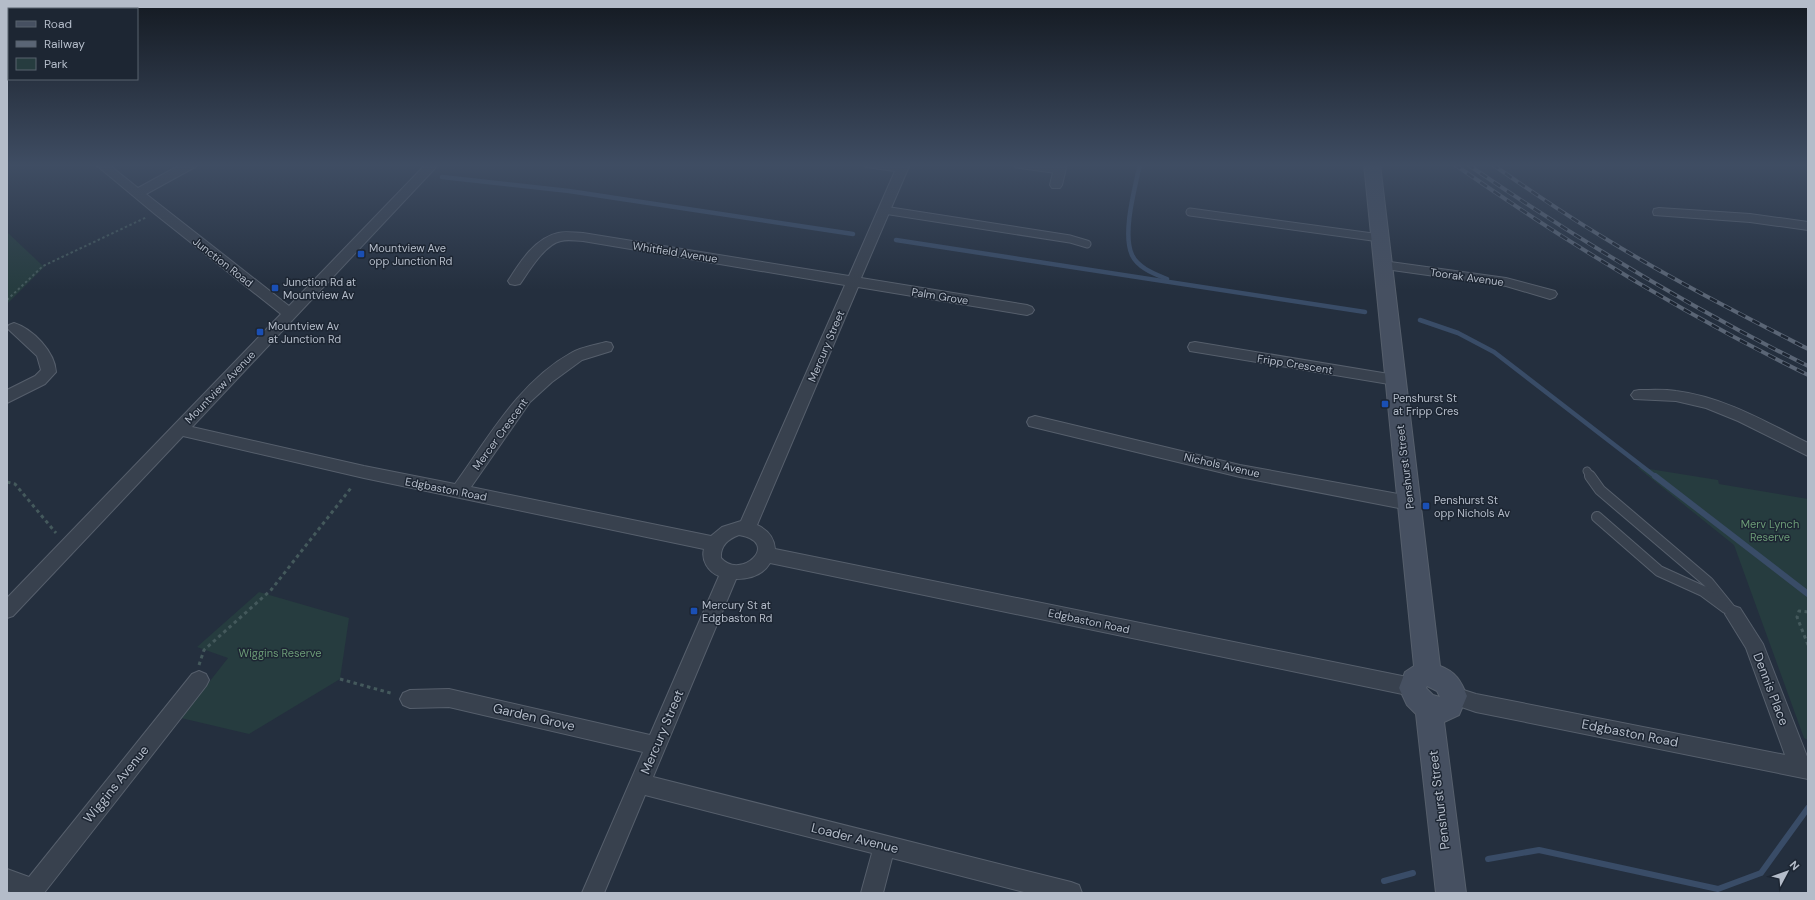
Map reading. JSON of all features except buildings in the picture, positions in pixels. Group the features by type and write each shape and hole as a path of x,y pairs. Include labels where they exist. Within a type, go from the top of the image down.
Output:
{"street":[{"name":"Junction Road","path":"153,206 290,314"},
{"name":"Mountview Avenue","path":"7,610 393,206"},
{"name":"Mercury Street","path":"747,528 886,206"},
{"name":"Penshurst Street","path":"1377,206 1409,503 1423,689 1451,893"},
{"path":"1659,212 1750,218 1808,226"},
{"name":"Whitfield Avenue","path":"515,281 546,242 563,236 583,236 854,282"},
{"name":"Toorak Avenue","path":"1383,265 1506,282 1550,294"},
{"name":"Palm Grove","path":"854,282 1027,310"},
{"path":"7,397 40,380 49,372 50,366 35,343 14,328"},
{"name":"Mercer Crescent","path":"460,491 525,398 547,378 577,356 606,347"},
{"name":"Fripp Crescent","path":"1195,347 1395,380"},
{"path":"1639,395 1675,396 1699,401 1742,417 1808,450"},
{"name":"Nichols Avenue","path":"1035,422 1240,470 1409,503"},
{"name":"Edgbaston Road","path":"180,430 364,472 714,544"},
{"path":"747,528 755,530 762,535 766,541 767,554 763,562 748,571 730,572 722,569 713,558 714,544 724,533 731,529 747,528"},
{"name":"Edgbaston Road","path":"767,554 1423,689"},
{"name":"Mercury Street","path":"593,893 730,572"},
{"name":"Dennis Place","path":"1734,614 1754,644 1804,768"},
{"name":"Wiggins Avenue","path":"7,880 31,891 195,685"},
{"path":"1423,689 1441,709 1447,708 1451,705 1454,696"},
{"name":"Edgbaston Road","path":"1454,696 1476,703 1804,768"},
{"name":"Garden Grove","path":"410,699 449,698 656,746"},
{"name":"Loader Avenue","path":"640,784 1071,893"},
{"path":"872,893 884,845"}],"lane":[{"path":"884,210 1070,239 1087,244"},
{"path":"1190,212 1380,238"},
{"path":"1587,471 1600,490 1708,582 1734,614"},
{"path":"1597,517 1659,571 1702,591 1734,614"}],"path":[{"path":"7,300 43,266 159,211"},
{"path":"7,482 15,484 56,533"},
{"path":"195,685 204,650 271,590 351,488"},
{"path":"1808,612 1799,611 1797,617 1805,634 1808,645"},
{"path":"340,679 410,699"}],"green space":[{"path":"7,232 44,267 7,304"},
{"name":"Merv Lynch Reserve","path":"1637,467 1718,480 1719,484 1808,499 1808,740 1804,738 1734,545"},
{"name":"Wiggins Reserve","path":"259,592 349,618 340,679 249,734 181,718 228,658 197,647"}],"waterway":[{"path":"668,206 853,234"},
{"path":"1131,206 1128,235 1132,255 1138,264 1167,279"},
{"path":"896,240 1365,312"},
{"path":"1420,320 1458,333 1494,352 1656,477"},
{"path":"1655,476 1808,594"},
{"path":"1488,859 1539,850 1718,889 1761,873 1808,808"},
{"path":"1384,881 1413,873"}],"railway":[{"path":"1516,206 1583,249 1671,302 1762,352 1808,375"},
{"path":"1530,206 1677,296 1808,366"},
{"path":"1554,206 1655,268 1808,349"}],"place":[{"name":"Mountview Ave opp Junction Rd","path":"361,254"},
{"name":"Junction Rd at Mountview Av","path":"275,288"},
{"name":"Mountview Av at Junction Rd","path":"260,332"},
{"name":"Penshurst St at Fripp Cres","path":"1385,404"},
{"name":"Penshurst St opp Nichols Av","path":"1426,506"},
{"name":"Mercury St at Edgbaston Rd","path":"694,611"}]}
